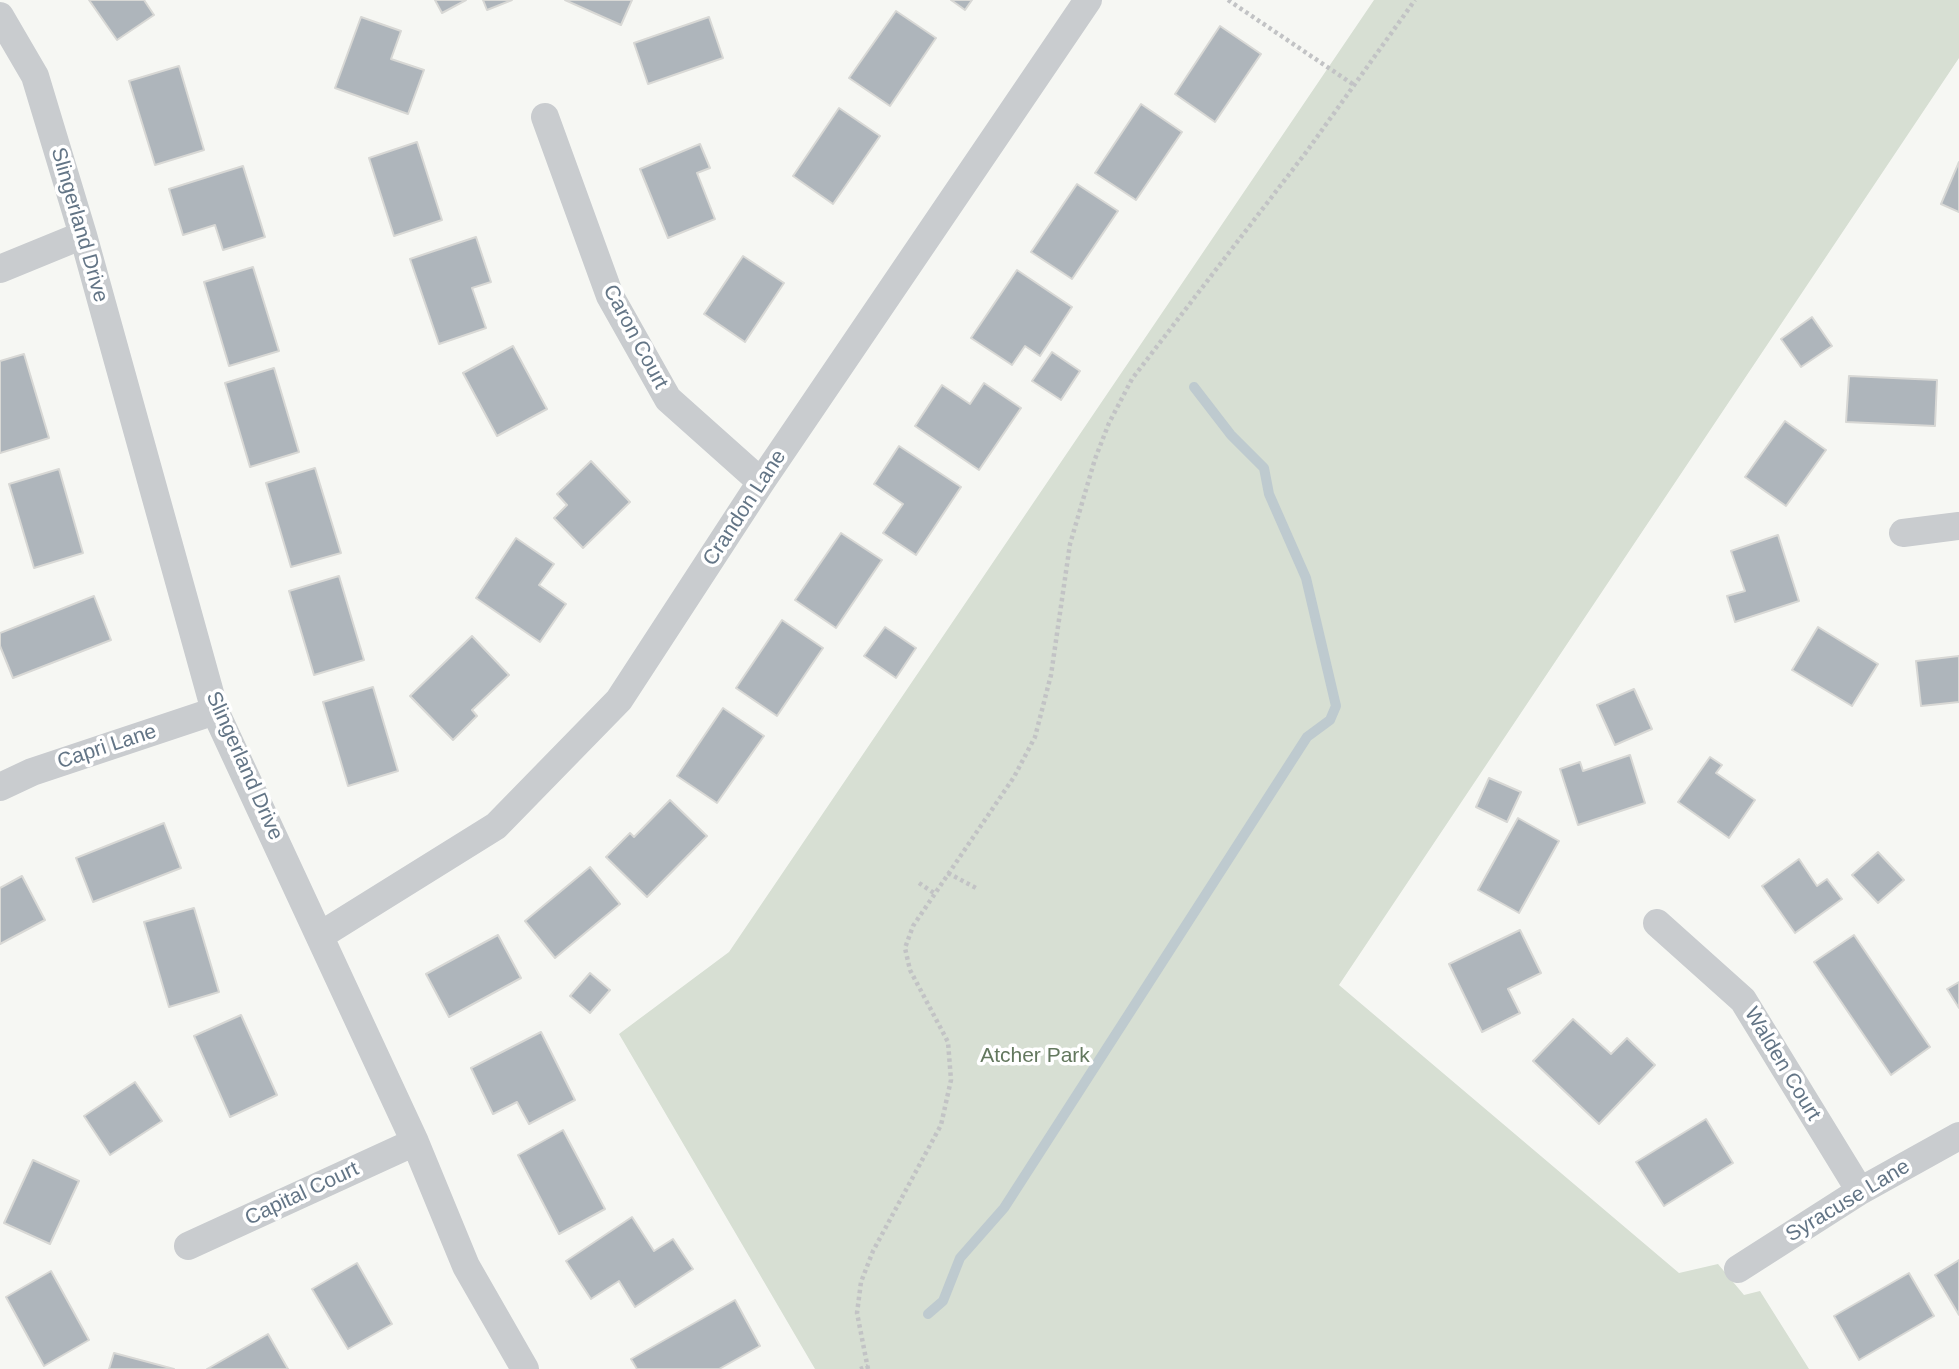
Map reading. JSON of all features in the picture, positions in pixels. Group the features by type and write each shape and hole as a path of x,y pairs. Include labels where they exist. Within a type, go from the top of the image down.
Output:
{"street":[{"name":"Crandon Lane","path":"321,935 496,826 620,700 761,482 1087,0"},
{"name":"Slingerland Drive","path":"0,16 36,76 215,711 415,1142 466,1266 525,1369"},
{"name":"Caron Court","path":"545,117 610,296 668,399 761,482"},
{"path":"0,269 83,235"},
{"path":"1903,533 1959,526"},
{"name":"Capri Lane","path":"0,787 32,772 215,711"},
{"name":"Walden Court","path":"1657,923 1743,1000 1860,1191"},
{"name":"Syracuse Lane","path":"1738,1269 1860,1191 1959,1136"},
{"name":"Capital Court","path":"188,1245 415,1142"}],"path":[{"path":"1228,0 1354,85"},
{"path":"860,1369 868,1367 858,1313 861,1282 873,1251 941,1125 951,1080 948,1042 910,970 905,948 913,926 1014,777 1035,737 1051,675 1070,544 1109,423 1132,379 1299,162 1415,0"},
{"path":"947,873 976,888"},
{"path":"919,883 934,893"}],"green space":[{"name":"Atcher Park","path":"1374,0 1959,0 1959,58 1339,985 1679,1273 1718,1264 1744,1295 1760,1291 1809,1369 815,1369 619,1034 729,952"}],"building":[{"path":"89,0 144,0 154,15 117,40"},
{"path":"435,0 466,0 442,13"},
{"path":"483,0 512,0 487,10"},
{"path":"565,0 632,0 621,25"},
{"path":"951,0 972,0 965,10"},
{"path":"896,11 936,38 890,106 849,78"},
{"path":"361,17 401,31 391,59 424,70 408,114 335,88"},
{"path":"709,17 723,58 648,84 634,43"},
{"path":"1220,26 1261,54 1215,122 1175,94"},
{"path":"179,66 204,150 155,165 129,81"},
{"path":"1141,104 1182,132 1136,200 1095,173"},
{"path":"839,108 880,136 833,204 793,176"},
{"path":"417,142 442,220 394,236 369,158"},
{"path":"700,144 710,168 697,173 715,219 668,238 640,169"},
{"path":"1959,162 1959,212 1941,204"},
{"path":"243,166 265,237 223,250 215,225 183,235 169,189"},
{"path":"1077,184 1118,211 1072,279 1031,252"},
{"path":"476,237 491,282 472,288 486,328 439,344 410,259"},
{"path":"743,256 784,283 745,342 704,314"},
{"path":"253,267 279,351 229,366 204,282"},
{"path":"1017,270 1072,307 1040,356 1025,346 1012,365 971,338"},
{"path":"1812,317 1832,346 1801,367 1781,339"},
{"path":"513,346 547,409 497,436 463,373"},
{"path":"1052,352 1080,371 1061,400 1032,381"},
{"path":"24,354 49,438 0,453 0,361"},
{"path":"274,368 299,452 250,467 225,383"},
{"path":"1849,376 1937,380 1935,426 1846,422"},
{"path":"984,383 1021,408 979,470 915,426 942,385 970,404"},
{"path":"1785,421 1826,450 1786,506 1745,477"},
{"path":"899,446 961,487 916,555 883,533 903,504 874,484"},
{"path":"591,461 630,502 583,548 554,518 567,505 557,494"},
{"path":"315,468 341,553 291,567 266,483"},
{"path":"59,469 83,553 34,568 9,484"},
{"path":"841,533 882,560 836,628 795,600"},
{"path":"1778,535 1799,601 1735,622 1727,596 1745,591 1731,551"},
{"path":"516,538 554,564 539,585 566,604 540,642 476,598"},
{"path":"339,576 364,660 314,675 289,591"},
{"path":"94,596 111,640 13,678 0,646 0,633"},
{"path":"782,620 823,648 777,716 736,688"},
{"path":"885,627 916,648 896,678 864,656"},
{"path":"1818,627 1878,664 1852,706 1792,670"},
{"path":"472,636 509,675 472,710 477,716 453,740 410,696"},
{"path":"1959,656 1959,702 1921,706 1916,661"},
{"path":"373,687 398,771 348,786 323,702"},
{"path":"1634,689 1652,729 1615,745 1597,705"},
{"path":"723,708 764,736 717,803 677,776"},
{"path":"1630,755 1645,803 1578,825 1560,769 1580,762 1583,771"},
{"path":"1710,757 1722,765 1716,773 1755,800 1729,838 1678,802"},
{"path":"1489,778 1521,792 1507,822 1476,807"},
{"path":"670,800 707,836 647,897 606,857 630,833 634,837"},
{"path":"1518,818 1559,841 1519,913 1478,890"},
{"path":"164,823 181,868 93,902 76,858"},
{"path":"1878,852 1904,880 1878,903 1852,875"},
{"path":"1799,859 1817,886 1827,879 1842,899 1795,933 1762,886"},
{"path":"590,867 620,904 555,958 525,921"},
{"path":"22,876 45,920 0,944 0,888"},
{"path":"194,908 219,992 169,1007 144,922"},
{"path":"1520,930 1541,973 1508,989 1520,1013 1482,1032 1449,964"},
{"path":"498,935 521,978 449,1017 426,974"},
{"path":"1854,935 1930,1047 1891,1075 1814,962"},
{"path":"590,973 610,990 590,1013 570,996"},
{"path":"1959,982 1959,1008 1947,989"},
{"path":"241,1015 277,1095 230,1117 194,1036"},
{"path":"1573,1019 1611,1054 1627,1038 1655,1065 1599,1124 1533,1061"},
{"path":"541,1032 575,1100 529,1124 517,1102 493,1114 471,1068"},
{"path":"135,1082 162,1121 110,1155 84,1116"},
{"path":"1706,1119 1733,1163 1664,1206 1636,1162"},
{"path":"563,1130 605,1209 559,1234 518,1155"},
{"path":"33,1160 79,1181 50,1244 4,1223"},
{"path":"632,1217 654,1251 673,1239 693,1269 635,1307 619,1281 591,1299 566,1261"},
{"path":"1959,1260 1959,1315 1935,1275"},
{"path":"357,1263 392,1324 348,1349 312,1289"},
{"path":"51,1271 89,1340 44,1366 6,1297"},
{"path":"1909,1273 1934,1316 1859,1360 1834,1316"},
{"path":"735,1300 760,1346 719,1369 637,1369 631,1359"},
{"path":"268,1334 288,1369 207,1369"},
{"path":"114,1353 174,1369 109,1369"}],"waterway":[{"path":"928,1314 943,1301 960,1258 1004,1208 1307,737 1330,720 1336,706 1306,578 1269,494 1264,468 1231,435 1194,387"}]}
